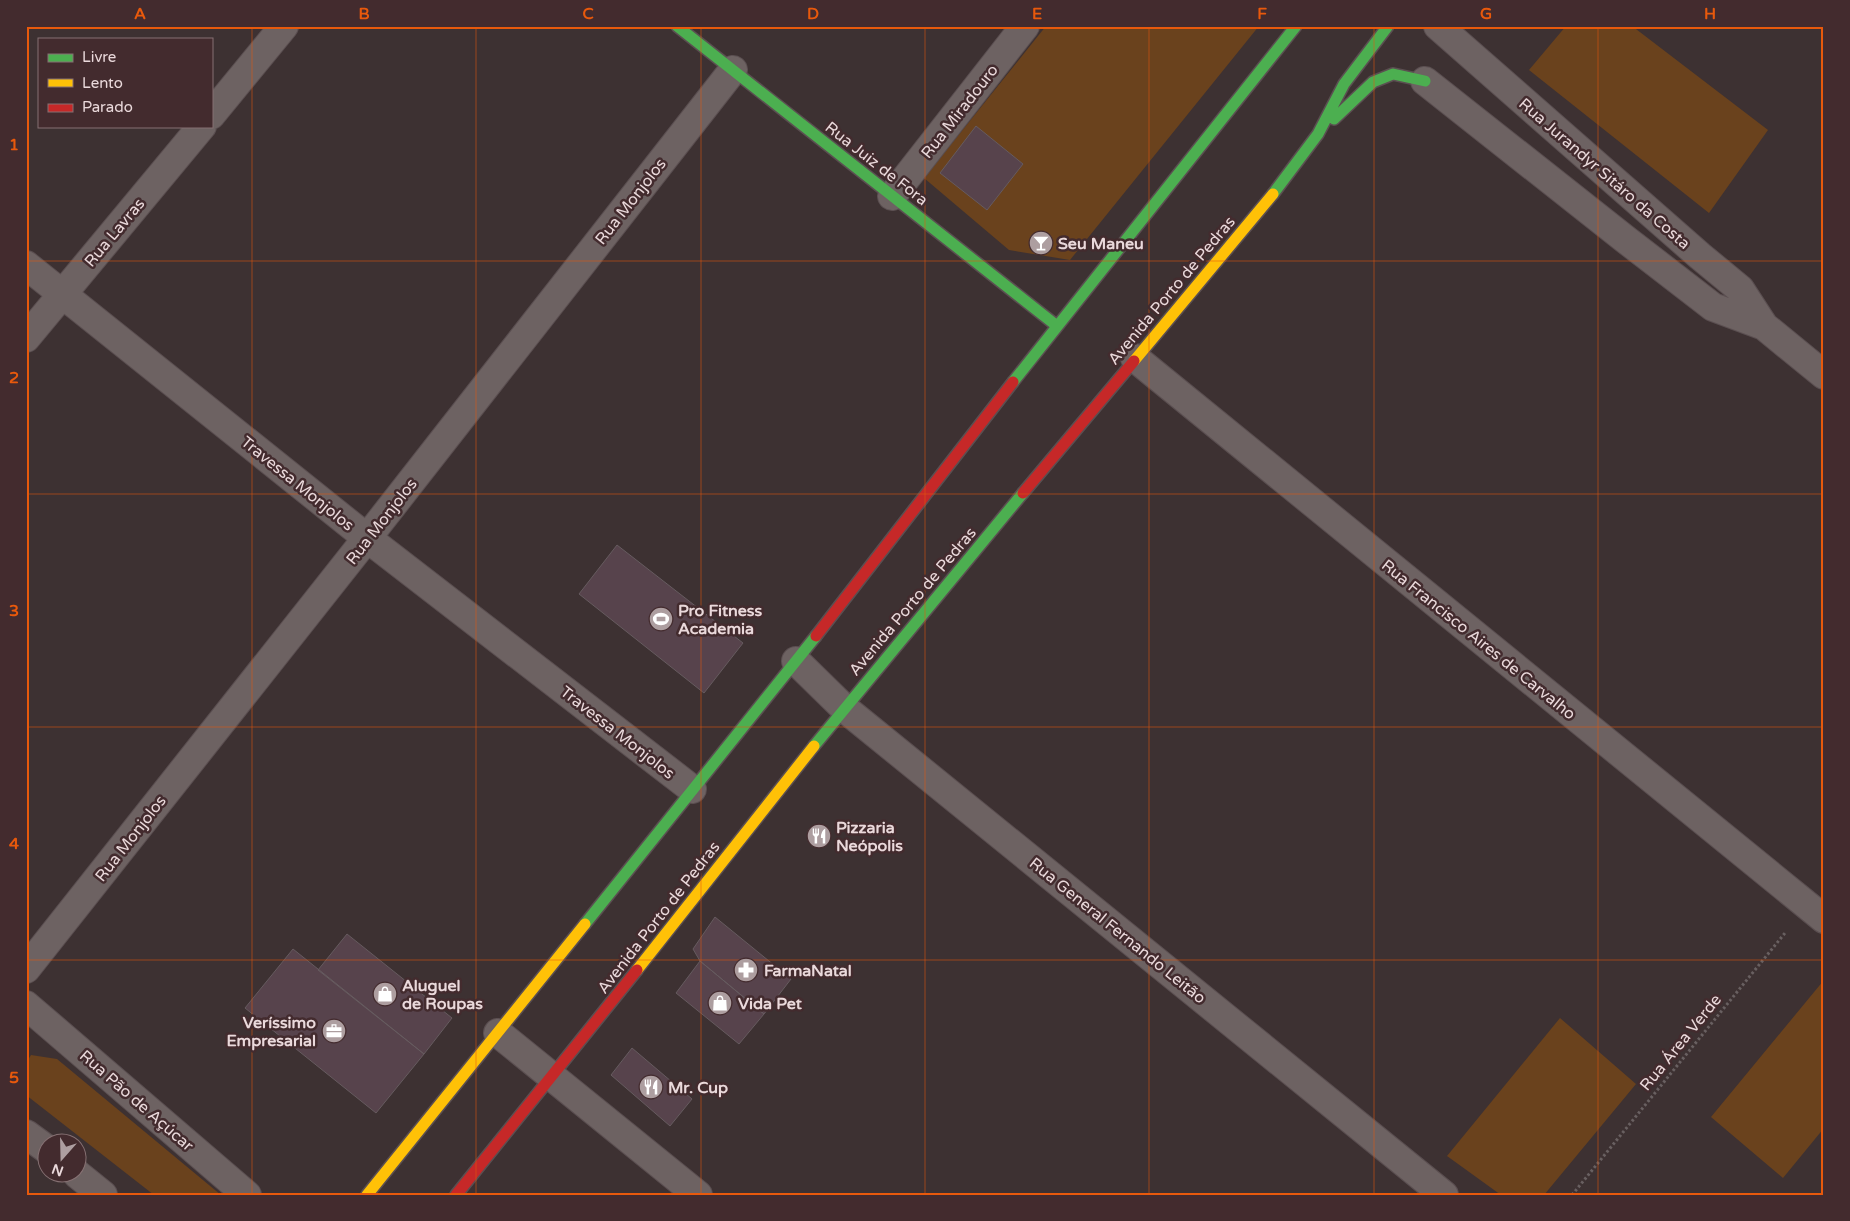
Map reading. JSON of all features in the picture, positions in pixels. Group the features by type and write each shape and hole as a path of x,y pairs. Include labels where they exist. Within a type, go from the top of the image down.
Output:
{"main road":[{"name":"Rua Juiz de Fora","path":"677,26 1057,326"},
{"path":"367,1195 796,661 1057,326 1296,26"},
{"name":"Avenida Porto de Pedras","path":"456,1195 552,1077 844,708 1273,194 1318,134 1344,84 1388,26"},
{"path":"1318,134 1374,82 1393,74 1425,81"}],"street":[{"path":"212,114 284,26"},
{"name":"Rua Miradouro","path":"892,196 1025,26"},
{"name":"Rua Jurandyr Sitáro da Costa","path":"1438,26 1740,290 1764,326 1824,375"},
{"name":"Rua Monjolos","path":"26,969 367,538 733,70"},
{"name":"Rua Jurandyr Sitáro da Costa","path":"1425,81 1625,240 1713,307 1764,326"},
{"name":"Rua Lavras","path":"26,338 200,128"},
{"name":"Travessa Monjolos","path":"26,264 367,538 692,789"},
{"name":"Rua Francisco Aires de Carvalho","path":"1135,358 1816,912"},
{"name":"Rua General Fernando Leitão","path":"796,661 844,708 1444,1195"},
{"name":"Rua Pão de Açúcar","path":"26,1005 247,1195"},
{"path":"498,1033 698,1195"},
{"path":"26,1134 38,1143"},
{"path":"88,1183 104,1195"}],"path":[{"name":"Rua Área Verde","path":"1572,1195 1816,912"}],"shaded area":[{"path":"1046,26 1259,26 1070,260 1009,250 924,178"},
{"path":"1566,26 1632,26 1768,130 1709,213 1529,70"},
{"path":"1824,980 1824,1128 1783,1178 1711,1117"},
{"path":"1560,1018 1636,1084 1544,1195 1501,1195 1447,1156"},
{"path":"31,1055 57,1059 221,1195 154,1195 88,1143 88,1134 76,1134 26,1095 26,1063"}],"building":[{"path":"976,126 1023,164 987,210 940,173"},
{"name":"Pro Fitness Academia","path":"617,545 743,643 704,693 579,594"},
{"name":"FarmaNatal","path":"715,917 791,979 764,1014 700,961 693,949"},
{"name":"Aluguel de Roupas","path":"347,934 452,1018 424,1054 318,970"},
{"name":"Veríssimo Empresarial","path":"293,949 424,1054 376,1113 245,1008"},
{"name":"Vida Pet","path":"700,961 764,1014 739,1044 676,993"},
{"name":"Mr. Cup","path":"632,1048 692,1099 670,1126 611,1075"}],"traffic: fast":[{"path":"677,26 1057,326"},
{"path":"1013,382 1296,26"},
{"path":"1273,194 1318,134 1344,84 1388,26"},
{"path":"1334,119 1373,82 1393,74 1425,81"},
{"path":"814,746 1023,493"},
{"path":"585,924 816,636"}],"traffic: slow":[{"path":"1134,361 1273,194"},
{"path":"637,970 814,746"},
{"path":"367,1195 585,924"}],"traffic: jam":[{"path":"1023,493 1134,361"},
{"path":"816,636 1013,382"},
{"path":"456,1195 637,970"}],"place":[{"name":"Seu Maneu","path":"1041,243"},
{"name":"Pro Fitness Academia","path":"661,619"},
{"name":"Pizzaria Neópolis","path":"819,836"},
{"name":"FarmaNatal","path":"746,970"},
{"name":"Aluguel de Roupas","path":"385,994"},
{"name":"Vida Pet","path":"720,1003"},
{"name":"Veríssimo Empresarial","path":"334,1031"},
{"name":"Mr. Cup","path":"651,1087"}]}
